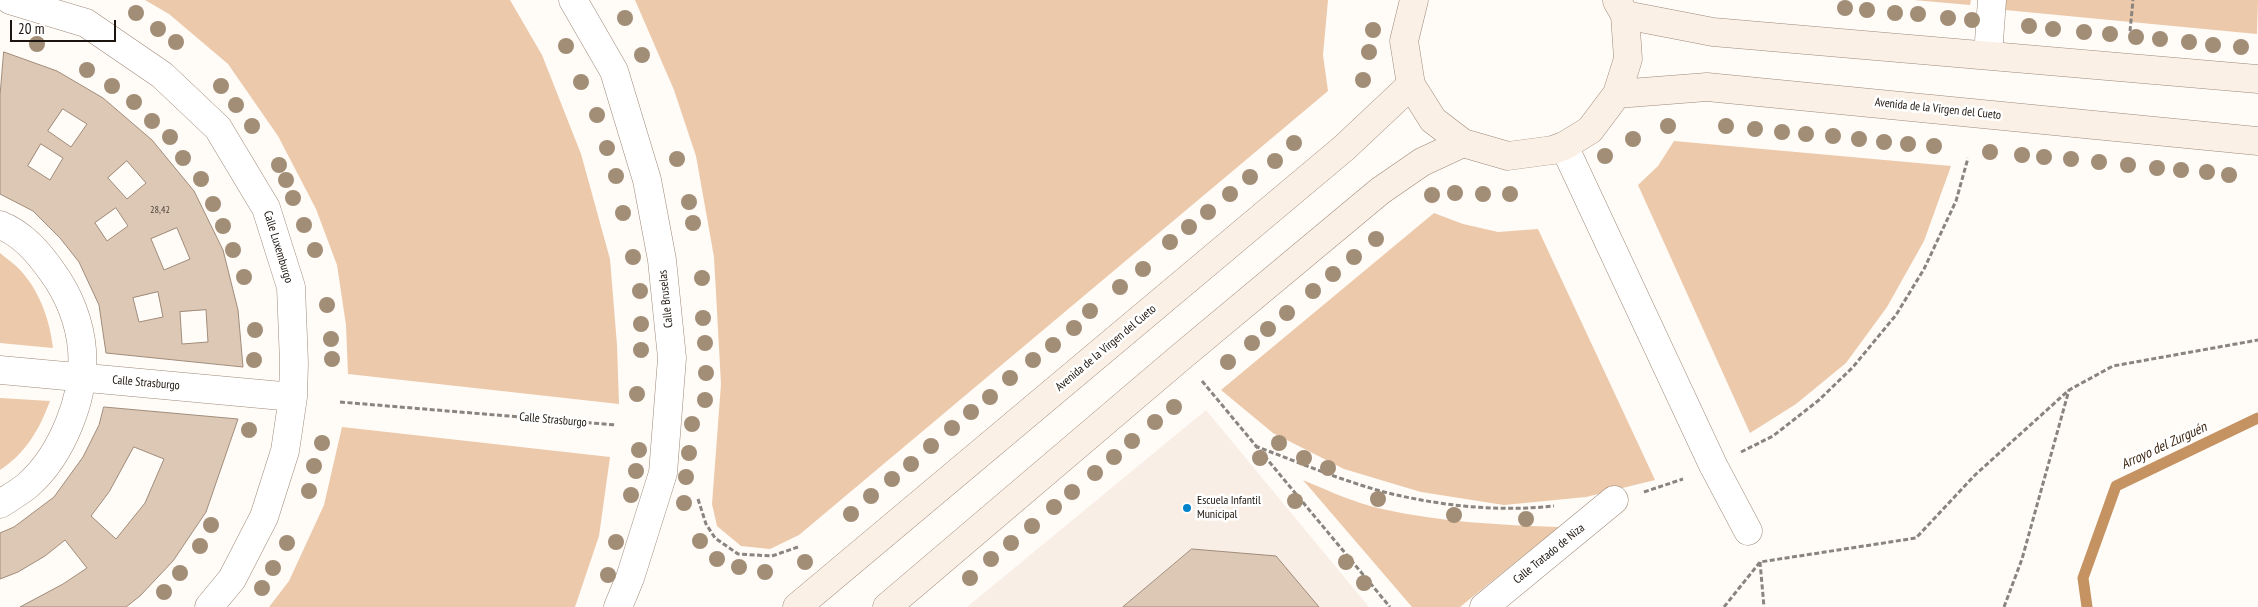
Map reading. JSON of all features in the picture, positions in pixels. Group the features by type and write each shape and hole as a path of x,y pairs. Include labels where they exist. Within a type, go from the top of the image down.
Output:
{"main road":[{"path":"1414,0 1404,41 1411,85 1433,120 1463,143 1508,156 1553,150 1564,146 1590,130 1617,94 1628,59 1620,8 1713,32 2258,79"},
{"name":"Avenida de la Virgen del Cueto","path":"797,607 1344,148 1411,85"},
{"name":"Avenida de la Virgen del Cueto","path":"1617,94 1707,87 2258,141"},
{"path":"887,607 1380,190 1422,162 1463,143"}],"street":[{"name":"Calle Luxemburgo","path":"10,0 86,23 162,75 218,128 266,208 291,287 294,363 293,397 286,451 264,517 232,579 209,607"},
{"name":"Calle Bruselas","path":"573,0 614,71 648,180 662,260 672,358 663,473 630,578 618,607"},
{"path":"1988,55 1992,0"},
{"path":"1564,146 1713,466 1748,531"},
{"path":"0,225 12,230 40,254 63,286 77,321 82,352 80,377 72,419 54,454 28,484 0,504"},
{"name":"Calle Strasburgo","path":"0,370 293,397"},
{"name":"Calle Tratado de Niza","path":"1484,607 1614,500"}],"path":[{"path":"2130,31 2133,0"},
{"path":"1724,607 1760,562 1916,538 1976,475 2069,390 2113,366 2258,340"},
{"path":"1182,356 1390,607"},
{"path":"2004,607 2022,559 2069,390"},
{"name":"Calle Strasburgo","path":"340,402 616,425"},
{"path":"698,499 706,524 715,538 738,554 772,556 798,547"},
{"path":"1760,562 1764,607"}],"shaded area":[{"path":"145,0 510,0 542,55 581,154 610,259 617,345 619,404 348,374 346,325 337,265 316,209 278,136 228,64 169,14"},
{"path":"635,0 1328,0 1323,55 1328,91 799,535 770,549 741,546 717,526 712,504 721,384 714,257 696,156 674,90"},
{"path":"1914,0 1971,0 1970,5"},
{"path":"2006,0 2258,0 2257,34 2005,10"},
{"path":"1674,141 1951,166 1924,241 1887,307 1846,363 1796,404 1750,433 1638,185 1658,166"},
{"path":"1434,213 1463,224 1498,232 1538,229 1655,480 1586,497 1504,505 1421,492 1344,469 1273,433 1221,390"},
{"path":"0,253 19,269 34,288 47,317 53,348 0,343"},
{"path":"0,398 50,401 31,440 17,456 0,470"},
{"name":"Escuela Infantil Municipal","path":"1206,410 1369,607 967,607"},
{"path":"342,427 610,457 599,536 575,607 269,607 289,581 324,505"},
{"path":"1303,480 1342,496 1382,509 1470,522 1559,527 1460,607 1412,607"}],"building":[{"path":"4,52 57,71 103,98 152,140 194,191 223,250 238,310 243,367 106,353 99,305 79,262 60,238 33,211 0,194 0,96","holes":["63,109 87,124 71,147 48,131","41,144 63,158 50,180 28,166","127,161 146,183 127,199 108,178","116,208 128,226 107,241 95,223","177,228 190,259 164,270 151,239","158,292 163,317 139,322 133,298","206,310 208,342 182,344 180,312"]},
{"path":"104,407 238,419 206,512 173,561 140,596 126,607 20,607 63,584 87,568 65,540 45,556 18,572 0,579 0,533 14,527 54,497 83,457 99,425","holes":["134,447 164,459 145,503 116,539 91,516 109,492"]},
{"path":"1192,549 1276,556 1319,607 1123,607"}],"waterway":[{"name":"Arroyo del Zurguén","path":"2087,607 2083,578 2116,486 2258,418"}],"place":[{"name":"Escuela Infantil Municipal","path":"1187,508"}]}
